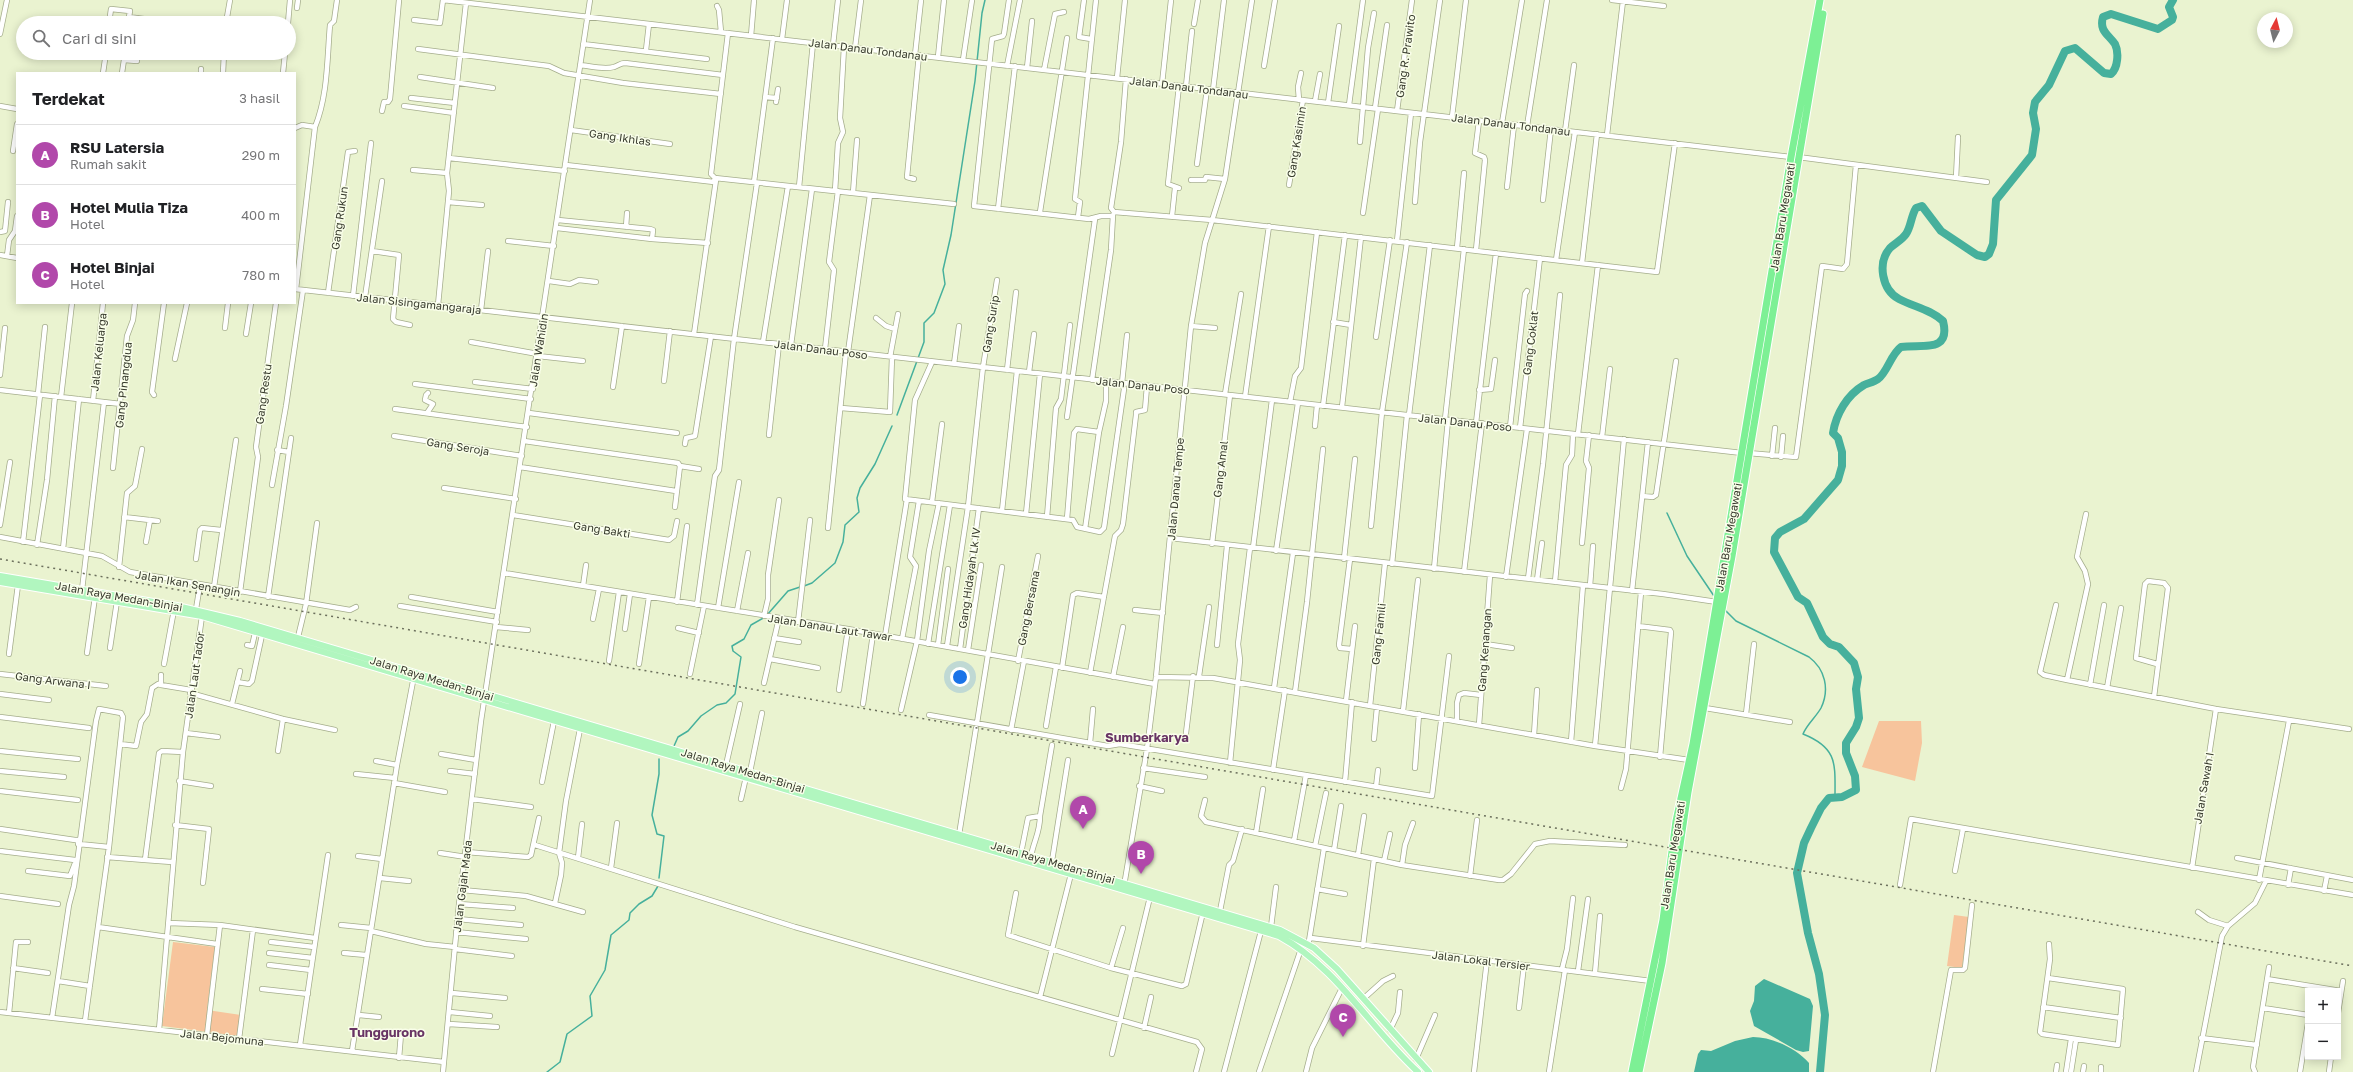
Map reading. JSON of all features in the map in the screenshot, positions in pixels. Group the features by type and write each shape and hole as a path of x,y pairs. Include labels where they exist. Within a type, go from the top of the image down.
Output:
{"highway":[{"name":"Jalan Baru Megawati","path":"1768,324 1767,301 1795,157 1820,0"},
{"name":"Jalan Baru Megawati","path":"1810,70 1825,0"},
{"name":"Jalan Baru Megawati","path":"1639,1072 1670,877 1676,821 1729,556 1745,453 1768,324 1775,302 1795,157"},
{"path":"1767,301 1775,302"},
{"name":"Jalan Baru Megawati","path":"1632,1072 1654,978 1705,708 1719,602"}],"main road":[{"name":"Jalan Raya Medan-Binjai","path":"0,576 82,590 117,601 202,616 259,634 485,694 1052,861 1124,886 1150,897 1279,936 1301,949 1330,973 1418,1072"},
{"name":"Jalan Raya Medan-Binjai","path":"0,582 196,609 298,637 484,700 580,729 1071,874 1220,911 1271,927 1298,938 1308,944 1337,970 1429,1072"}],"street":[{"path":"0,34 6,0"},
{"path":"227,16 230,0"},
{"path":"289,16 290,0"},
{"path":"297,8 298,0"},
{"path":"296,289 315,127 322,110 330,25 334,21 337,0"},
{"path":"382,112 384,102 388,102 390,100 400,0"},
{"path":"414,20 440,23 443,0"},
{"name":"Jalan Danau Tondanau","path":"443,0 466,3 486,3 587,17 1856,164 1987,182"},
{"name":"Jalan Wahidin","path":"484,700 544,317 590,0"},
{"path":"750,36 754,0"},
{"path":"782,39 787,0"},
{"path":"833,45 838,0"},
{"path":"855,48 861,0"},
{"path":"914,179 908,177 922,0"},
{"path":"938,58 944,0"},
{"path":"963,60 972,0"},
{"path":"1009,0 1004,34 992,39 974,204 998,209 1040,212 1095,219 1101,216 1114,214 1172,216 1657,272 1675,144"},
{"path":"1008,66 1020,0"},
{"path":"1084,0 1079,37 1091,39"},
{"path":"1078,217 1080,202 1075,199 1096,0"},
{"path":"1117,78 1125,0"},
{"path":"1162,84 1171,0"},
{"path":"1194,24 1198,0"},
{"path":"1213,90 1224,0"},
{"name":"Jalan Danau Tempe","path":"1124,886 1156,677 1191,326 1205,243 1225,179 1252,0"},
{"path":"1264,66 1275,0"},
{"path":"1348,105 1363,0"},
{"name":"Gang R. Prawito","path":"1397,111 1412,0"},
{"path":"1415,202 1424,114 1440,0"},
{"path":"1452,117 1466,0"},
{"path":"1502,123 1522,0"},
{"path":"1527,126 1547,0"},
{"path":"1612,0 1664,6"},
{"path":"1607,136 1623,1"},
{"path":"438,305 448,202 447,173 450,158 466,3"},
{"path":"717,6 719,10 720,32"},
{"path":"110,16 111,9 130,11 129,16"},
{"path":"1044,70 1055,14 1064,12"},
{"path":"1360,142 1374,13"},
{"path":"1027,68 1032,21"},
{"path":"646,50 649,24"},
{"path":"1363,213 1387,25"},
{"path":"1328,103 1339,26"},
{"path":"1186,86 1192,31"},
{"path":"728,33 711,174 716,178 954,204"},
{"path":"697,605 706,528 715,476 719,470 734,339 773,38"},
{"path":"1040,212 1067,38"},
{"path":"799,187 813,43"},
{"path":"584,44 646,50 707,59"},
{"path":"825,349 834,270 829,262 837,191 838,143 843,132 840,118 844,47"},
{"path":"418,49 549,66 558,72 622,83 721,94"},
{"path":"103,72 105,60"},
{"path":"122,72 124,60 137,61"},
{"path":"223,72 224,60"},
{"path":"283,72 284,60"},
{"path":"580,65 607,68 625,63 723,75"},
{"path":"1565,131 1574,65"},
{"path":"998,209 1015,66"},
{"name":"Gang Kasimin","path":"1289,185 1301,100 1298,87 1300,73"},
{"path":"1315,101 1320,74"},
{"path":"420,77 494,88"},
{"path":"1092,380 1114,214 1111,208 1121,142 1126,79"},
{"path":"1172,216 1177,188 1168,184 1179,86"},
{"path":"765,97 776,100 778,89"},
{"path":"1196,164 1207,89"},
{"path":"411,98 455,103"},
{"path":"0,106 16,109"},
{"path":"404,106 454,113"},
{"path":"1396,241 1412,113"},
{"path":"1476,250 1485,160 1484,157 1475,153 1479,121"},
{"path":"296,128 302,125 315,127"},
{"path":"1507,187 1514,125"},
{"path":"1543,200 1551,129"},
{"name":"Gang Ikhlas","path":"571,130 670,144"},
{"path":"13,151 16,131"},
{"path":"1556,260 1575,132"},
{"path":"1582,263 1597,134"},
{"path":"1956,178 1958,137"},
{"path":"853,193 858,140"},
{"path":"353,296 371,143"},
{"name":"Gang Rukun","path":"328,293 348,152 355,151"},
{"path":"450,158 714,182 716,178"},
{"name":"Jalan Danau Poso","path":"544,317 1527,429 1781,457 1796,457 1822,266 1843,269 1846,266 1856,164"},
{"path":"413,170 447,173"},
{"path":"1457,248 1464,173"},
{"path":"1191,180 1205,180 1206,177 1225,179"},
{"path":"694,334 716,178"},
{"path":"365,297 382,181"},
{"path":"763,342 788,186"},
{"path":"791,345 812,188"},
{"path":"828,528 847,352 870,195"},
{"path":"0,232 5,231 8,202"},
{"path":"448,202 482,205"},
{"path":"626,227 628,213"},
{"path":"1067,417 1095,219"},
{"path":"558,220 652,229 652,239"},
{"path":"7,256 9,240 15,231 16,224"},
{"path":"612,235 613,226"},
{"path":"1245,397 1269,226"},
{"path":"557,228 652,239 708,243"},
{"path":"1290,402 1295,376 1301,368 1317,232"},
{"path":"1315,426 1320,405 1345,235"},
{"path":"1342,407 1361,237"},
{"path":"1376,337 1390,240"},
{"path":"508,241 554,246"},
{"path":"1371,526 1382,412 1407,242"},
{"path":"1392,564 1408,415 1430,245"},
{"path":"1434,569 1464,249"},
{"path":"372,251 399,255 394,321 410,325"},
{"path":"481,310 488,251"},
{"path":"1476,423 1496,253"},
{"path":"0,256 16,258"},
{"name":"Gang Coklat","path":"1520,428 1540,258"},
{"path":"1555,582 1566,465 1572,455 1576,434 1598,265"},
{"path":"549,281 570,284 579,280 596,282"},
{"name":"Gang Surip","path":"947,646 968,507 983,367 997,280"},
{"name":"Jalan Sisingamangaraja","path":"296,289 544,317"},
{"path":"272,485 286,406 303,290"},
{"path":"1510,427 1525,294 1527,291"},
{"path":"1007,370 1016,292"},
{"name":"Gang Amal","path":"1212,544 1227,395 1241,294"},
{"path":"1528,579 1560,295"},
{"path":"37,545 72,304"},
{"name":"Jalan Keluarga","path":"93,400 103,304"},
{"name":"Gang Pinangdua","path":"113,468 128,329 133,320 135,304"},
{"path":"154,394 152,392 164,304"},
{"path":"175,359 187,304"},
{"path":"226,328 228,304"},
{"path":"246,334 251,304"},
{"name":"Gang Restu","path":"240,592 258,458 256,447 276,304"},
{"path":"841,408 890,412 891,357 898,314"},
{"path":"876,318 886,326 895,330"},
{"path":"1333,322 1351,325"},
{"path":"1047,517 1056,408 1061,399 1070,325"},
{"path":"613,387 622,326"},
{"path":"954,364 959,326"},
{"path":"1191,326 1215,328"},
{"path":"23,542 45,327"},
{"path":"0,375 5,328"},
{"path":"664,381 670,332"},
{"path":"1029,372 1034,334"},
{"path":"906,499 1074,520 1077,528 1100,532 1104,528 1124,389 1122,383 1127,335"},
{"path":"685,444 686,438 695,436 711,336"},
{"path":"471,342 538,355 583,361"},
{"path":"769,435 779,344"},
{"path":"1479,390 1491,389 1494,360"},
{"path":"1642,496 1653,497 1656,495 1662,444 1676,361"},
{"path":"885,636 906,499 904,496 915,400 932,362"},
{"path":"1602,437 1610,368"},
{"path":"1002,511 1017,371"},
{"path":"1026,514 1040,374"},
{"path":"1085,530 1099,432 1106,401 1106,381"},
{"path":"475,382 532,389"},
{"path":"415,384 531,400"},
{"path":"1090,673 1115,536 1122,530 1136,412 1145,410 1147,386"},
{"path":"0,391 121,404"},
{"path":"427,413 433,404 425,400 428,393"},
{"path":"63,549 79,399"},
{"path":"1230,763 1240,657 1238,644 1272,400"},
{"path":"82,590 104,402"},
{"path":"1276,551 1298,403"},
{"path":"395,409 527,426"},
{"path":"529,413 677,433"},
{"path":"1464,572 1482,423"},
{"path":"932,502 942,424"},
{"path":"1772,456 1776,428"},
{"path":"1067,519 1074,433 1078,429 1099,432"},
{"path":"1506,577 1527,429"},
{"path":"1582,543 1589,468 1586,461 1589,435"},
{"name":"Gang Seroja","path":"394,436 522,456"},
{"path":"1781,457 1783,436"},
{"path":"268,597 291,438"},
{"path":"1595,746 1624,439"},
{"path":"214,587 236,440"},
{"path":"524,441 678,464 680,466 699,469"},
{"path":"1632,591 1648,442"},
{"path":"119,567 127,493 135,486 142,449"},
{"path":"1295,692 1307,602 1323,449"},
{"path":"277,450 289,452"},
{"path":"1344,559 1356,459"},
{"path":"0,525 10,462"},
{"path":"675,507 680,466"},
{"path":"520,467 676,492"},
{"path":"718,608 739,482"},
{"path":"444,488 516,499"},
{"path":"765,616 768,599 768,575 779,500"},
{"path":"902,639 916,566 910,557 919,501"},
{"path":"901,710 917,641 929,551 939,503"},
{"path":"928,644 950,505"},
{"name":"Gang Hidayah Lk IV","path":"960,648 979,508"},
{"path":"2067,680 2088,584 2085,571 2077,557 2086,514"},
{"name":"Gang Bakti","path":"513,515 669,540 674,536 677,522"},
{"path":"124,517 158,521"},
{"path":"146,542 150,520"},
{"path":"798,622 810,520"},
{"path":"298,637 306,604 317,522"},
{"path":"678,602 687,526"},
{"path":"196,559 200,530 202,528 222,530"},
{"name":"Jalan Ikan Senangin","path":"0,537 107,558 119,567 130,572 306,604 350,610 356,607"},
{"path":"1170,538 1227,546 1610,588 1719,602"},
{"path":"1537,580 1542,543"},
{"path":"1217,645 1227,546"},
{"path":"1590,586 1593,546"},
{"path":"737,611 748,552"},
{"path":"1274,688 1293,553"},
{"name":"Gang Bersama","path":"1018,660 1038,556"},
{"path":"1350,559 1339,646 1340,648 1352,649"},
{"name":"Gang Famili","path":"1370,706 1386,563"},
{"path":"583,586 586,565"},
{"path":"968,650 981,565"},
{"path":"959,834 1002,567"},
{"path":"938,645 948,568"},
{"name":"Jalan Danau Laut Tawar","path":"504,574 848,629 1155,684"},
{"name":"Gang Kenangan","path":"1479,725 1490,575"},
{"path":"1403,711 1418,580"},
{"path":"2154,697 2157,664 2168,588 2164,582 2148,581 2146,584 2136,658 2139,661 2157,664"},
{"path":"10,654 18,585"},
{"path":"196,609 200,585"},
{"path":"1571,742 1583,585"},
{"path":"593,619 599,589"},
{"path":"609,661 619,592"},
{"path":"1621,788 1628,752 1641,592"},
{"path":"1062,668 1073,595 1077,593 1104,597"},
{"path":"625,629 630,594"},
{"path":"87,653 98,596"},
{"path":"411,597 498,612"},
{"path":"640,664 649,597"},
{"path":"110,648 117,601"},
{"path":"2056,605 2040,672 2044,675 2216,709 2349,729"},
{"path":"2090,685 2104,605"},
{"path":"400,606 528,630"},
{"path":"690,674 704,606"},
{"path":"1199,676 1209,607"},
{"path":"2107,688 2120,608"},
{"path":"164,664 174,610"},
{"path":"1135,610 1163,613"},
{"name":"Jalan Laut Tador","path":"159,1030 168,937 172,862 182,752 202,616"},
{"path":"764,683 779,618"},
{"path":"1346,701 1355,626"},
{"path":"1638,626 1670,630 1671,632 1660,757"},
{"path":"1113,677 1122,627"},
{"path":"678,628 699,633"},
{"path":"840,690 848,629"},
{"path":"247,646 252,646 259,634"},
{"path":"237,682 249,684 252,681 259,634"},
{"path":"863,704 873,634"},
{"path":"774,638 799,642"},
{"path":"1485,644 1512,648"},
{"path":"1746,714 1754,644"},
{"path":"929,715 976,726 1011,730 1108,746 1120,744 1432,796 1449,656"},
{"path":"770,659 818,668"},
{"path":"1011,730 1024,661"},
{"path":"1046,726 1056,667"},
{"path":"232,704 240,670"},
{"name":"Gang Arwana I","path":"0,674 106,686"},
{"path":"161,675 161,685"},
{"path":"352,1051 359,1015 366,955 380,878 396,765 414,676"},
{"path":"1186,733 1192,676"},
{"path":"1156,677 1199,676 1274,688 1628,752 1689,760"},
{"path":"120,744 136,746 140,722 147,714 152,688 158,684 283,719 334,730"},
{"path":"1273,770 1285,690"},
{"path":"1534,735 1538,690"},
{"path":"1457,721 1457,703 1459,695 1464,693 1481,695"},
{"path":"0,694 49,700"},
{"name":"Jalan Gajah Mada","path":"443,1072 452,993 459,904 462,890 484,700"},
{"path":"1345,782 1352,702"},
{"path":"726,765 740,704"},
{"path":"1374,739 1377,707"},
{"path":"1705,708 1790,722"},
{"path":"52,1018 99,709 122,714 109,847 85,1021"},
{"path":"1090,743 1093,709"},
{"name":"Jalan Sawah I","path":"2192,868 2216,709"},
{"path":"741,799 746,777 750,772 762,713"},
{"path":"1415,768 1419,714"},
{"path":"0,717 89,728"},
{"path":"278,751 283,719"},
{"path":"542,782 554,721"},
{"path":"2259,880 2289,721"},
{"path":"555,903 562,863 559,853 566,801 580,729"},
{"path":"186,733 218,737"},
{"path":"1031,856 1034,843 1039,833 1040,816 1052,745"},
{"path":"0,751 78,759"},
{"path":"145,860 158,756 162,751 182,752"},
{"path":"441,754 476,760"},
{"path":"1052,861 1068,760"},
{"path":"376,761 396,765"},
{"path":"1143,768 1204,777"},
{"path":"1376,787 1378,770"},
{"path":"450,771 475,774"},
{"path":"0,772 64,777"},
{"path":"356,774 445,792"},
{"path":"1294,841 1306,775"},
{"path":"179,781 211,786"},
{"path":"1139,786 1162,791"},
{"path":"1256,833 1264,789"},
{"path":"0,791 78,800"},
{"path":"1315,846 1326,793"},
{"path":"472,799 531,808"},
{"path":"1205,800 1201,814 1203,820 1402,865 1503,880 1518,867 1535,844 1545,842 1625,845"},
{"path":"1334,850 1341,806"},
{"path":"1022,853 1028,818 1040,816"},
{"path":"1358,855 1364,816"},
{"path":"440,853 528,857 531,855 535,844 539,818"},
{"path":"1900,885 1911,819 2353,895"},
{"path":"1470,876 1477,820"},
{"path":"612,868 617,823"},
{"path":"1402,865 1405,845 1412,823"},
{"path":"578,858 582,824"},
{"path":"175,825 209,829 203,883"},
{"path":"0,829 78,840 75,860 70,876 28,871"},
{"path":"1220,911 1229,865 1234,861 1242,829"},
{"path":"1955,871 1963,829"},
{"path":"1384,861 1390,834"},
{"path":"79,844 109,847"},
{"path":"535,844 559,853 612,868 795,926 1201,1045 1202,1049 1196,1072"},
{"path":"1308,944 1311,938 1324,848"},
{"path":"0,851 75,860"},
{"path":"300,1045 328,855"},
{"path":"358,856 382,859"},
{"path":"107,857 172,862"},
{"path":"2237,858 2353,880"},
{"path":"1363,946 1374,859"},
{"path":"2288,885 2291,868"},
{"path":"1040,997 1071,874"},
{"path":"2324,891 2327,876"},
{"path":"380,878 409,881"},
{"path":"2196,1072 2201,1038 2220,943 2228,926 2252,907 2266,881"},
{"path":"1271,927 1276,887"},
{"path":"1317,889 1346,894"},
{"path":"462,890 526,896 583,912"},
{"path":"1016,893 1008,935 1111,968 1185,986 1203,912"},
{"path":"0,896 58,904"},
{"path":"1112,1054 1150,897"},
{"path":"1549,1072 1573,898"},
{"path":"1578,971 1588,899"},
{"path":"459,904 513,908"},
{"path":"1933,1072 1951,970 1961,970 1965,968 1972,905"},
{"path":"2198,912 2206,918 2228,926"},
{"path":"1595,973 1600,916"},
{"path":"458,919 521,925"},
{"path":"169,923 220,925 315,938"},
{"path":"207,1035 220,925"},
{"path":"341,925 371,929 426,944 512,956"},
{"path":"98,927 217,944"},
{"path":"1111,968 1123,928"},
{"path":"238,1039 253,930"},
{"path":"1224,1072 1261,931"},
{"path":"456,932 526,939"},
{"name":"Jalan Lokal Tersier","path":"1311,938 1363,946 1563,970 1654,978"},
{"path":"9,1013 17,941 28,942"},
{"path":"271,942 314,947"},
{"path":"2048,978 2121,988 2124,992 2118,1044 2116,1046 2073,1040 2042,1034 2040,1032 2048,978 2049,944"},
{"path":"1259,1072 1301,949"},
{"path":"269,953 312,958"},
{"path":"344,953 366,955"},
{"path":"1474,1072 1487,960"},
{"path":"269,965 311,970"},
{"path":"1519,1008 1524,965"},
{"path":"2255,1072 2253,1067 2258,1045 2269,967"},
{"path":"14,968 48,973"},
{"path":"1363,998 1383,981 1393,976"},
{"path":"2267,979 2322,988"},
{"path":"2341,991 2343,980"},
{"path":"58,981 90,986"},
{"path":"1306,1072 1312,1048 1342,988"},
{"path":"262,989 308,994"},
{"path":"1390,1030 1398,1013 1400,992"},
{"path":"452,993 505,998"},
{"path":"1144,1028 1152,997"},
{"path":"2043,1007 2121,1018"},
{"path":"2263,1008 2305,1015"},
{"name":"Jalan Bejomuna","path":"0,1012 444,1062"},
{"path":"450,1012 490,1016"},
{"path":"359,1015 379,1017"},
{"path":"1416,1058 1435,1015"},
{"path":"449,1024 497,1026"},
{"path":"2300,1072 2308,1024"},
{"path":"399,1058 401,1034"},
{"path":"2201,1038 2258,1045"},
{"path":"2066,1072 2073,1040"},
{"path":"2071,1072 2073,1040"},
{"path":"2329,1072 2331,1060"},
{"path":"2056,1072 2057,1065"},
{"path":"2083,1072 2084,1066"}],"shaded area":[{"path":"1879,721 1921,721 1922,743 1915,781 1862,767"},
{"path":"1954,915 1969,917 1962,968 1947,966"},
{"path":"173,942 215,947 207,1010 241,1015 239,1036 162,1026"}],"water":[{"path":"1764,979 1810,999 1813,1006 1809,1051 1803,1052 1796,1050 1754,1026 1750,1011 1754,1001 1755,986"},
{"path":"1753,1037 1776,1041 1791,1048 1809,1063 1809,1072 1694,1072 1698,1054 1701,1050 1711,1051 1735,1041"}],"waterway":[{"path":"897,415 924,342 924,323 934,313 945,284 943,270 951,235 975,81 982,13 985,0"},
{"path":"1820,1072 1825,1015 1819,974 1808,933 1797,873 1804,843 1821,808 1829,798 1842,797 1856,790 1855,776 1846,753 1846,743 1856,727 1859,718 1856,689 1858,677 1854,663 1839,647 1830,644 1823,637 1807,603 1798,597 1774,552 1775,538 1780,532 1804,519 1838,480 1842,466 1842,452 1838,438 1833,433 1834,426 1843,406 1852,394 1864,385 1881,376 1894,354 1901,347 1933,345 1943,338 1943,321 1922,308 1905,302 1893,295 1885,283 1883,276 1886,254 1890,248 1906,234 1916,208 1922,206 1941,231 1977,255 1985,257 1989,254 1993,244 1996,200 2032,155 2036,129 2033,113 2035,102 2049,85 2065,51 2075,48 2104,73 2111,74 2115,68 2117,51 2115,44 2103,29 2103,17 2111,14 2158,29 2172,20 2173,17 2169,7 2173,0"},
{"path":"804,586 812,583 835,563 843,542 845,525 859,512 857,498 860,488 875,464 892,426"},
{"path":"1667,513 1687,556 1714,596"},
{"path":"767,615 788,591 800,587"},
{"path":"1724,609 1736,621 1809,657 1819,667 1824,680 1824,701 1821,708 1803,734 1814,739 1829,751 1834,766 1835,797"},
{"path":"674,746 678,737 688,731 701,716 717,705 726,703 735,694 741,657 733,651 732,646 744,639 751,625 765,617"},
{"path":"659,759 659,774 652,815 657,834 664,836 659,878"},
{"path":"547,1072 560,1062 567,1034 592,1016 590,996 605,970 611,935 629,920 630,913 639,904 652,896 658,886"}],"railway":[{"path":"0,559 2353,966"}],"place":[{"name":"RSU Latersia","path":"1083,829"},
{"name":"Hotel Mulia Tiza","path":"1141,874"},
{"name":"Hotel Binjai","path":"1343,1037"}],"district":[{"name":"Sumberkarya","path":"1147,737"},
{"name":"Tunggurono","path":"387,1032"}]}
